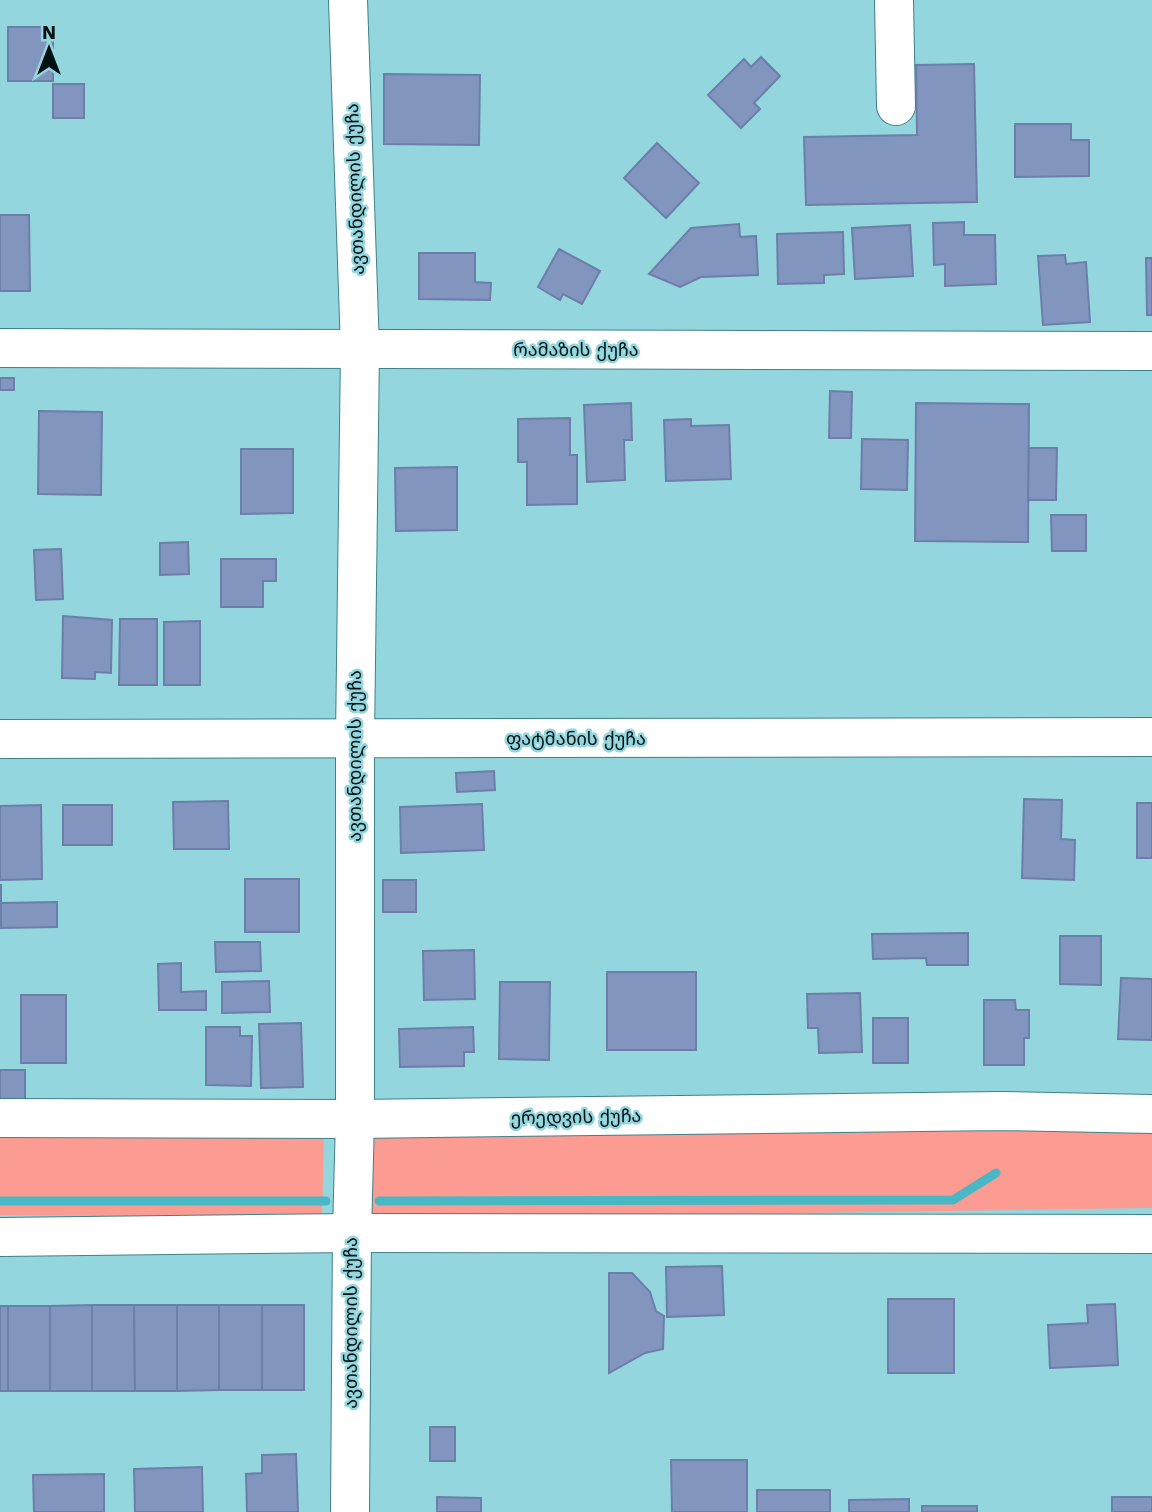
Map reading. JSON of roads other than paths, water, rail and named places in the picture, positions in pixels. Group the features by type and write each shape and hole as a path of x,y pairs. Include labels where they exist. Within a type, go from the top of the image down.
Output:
{"street":[{"name":"ავთანდილის ქუჩა","path":"348,0 360,349 350,1512"},
{"path":"894,0 896,107"},
{"name":"რამაზის ქუჩა","path":"0,348 1152,351"},
{"name":"ფატმანის ქუჩა","path":"0,738 1152,737"},
{"name":"ერედვის ქუჩა","path":"0,1118 355,1119 1000,1111 1152,1114"},
{"path":"0,1237 352,1233 1152,1234"}],"waterway":[{"path":"379,1201 953,1200 996,1173"},
{"path":"0,1201 326,1201"}]}
